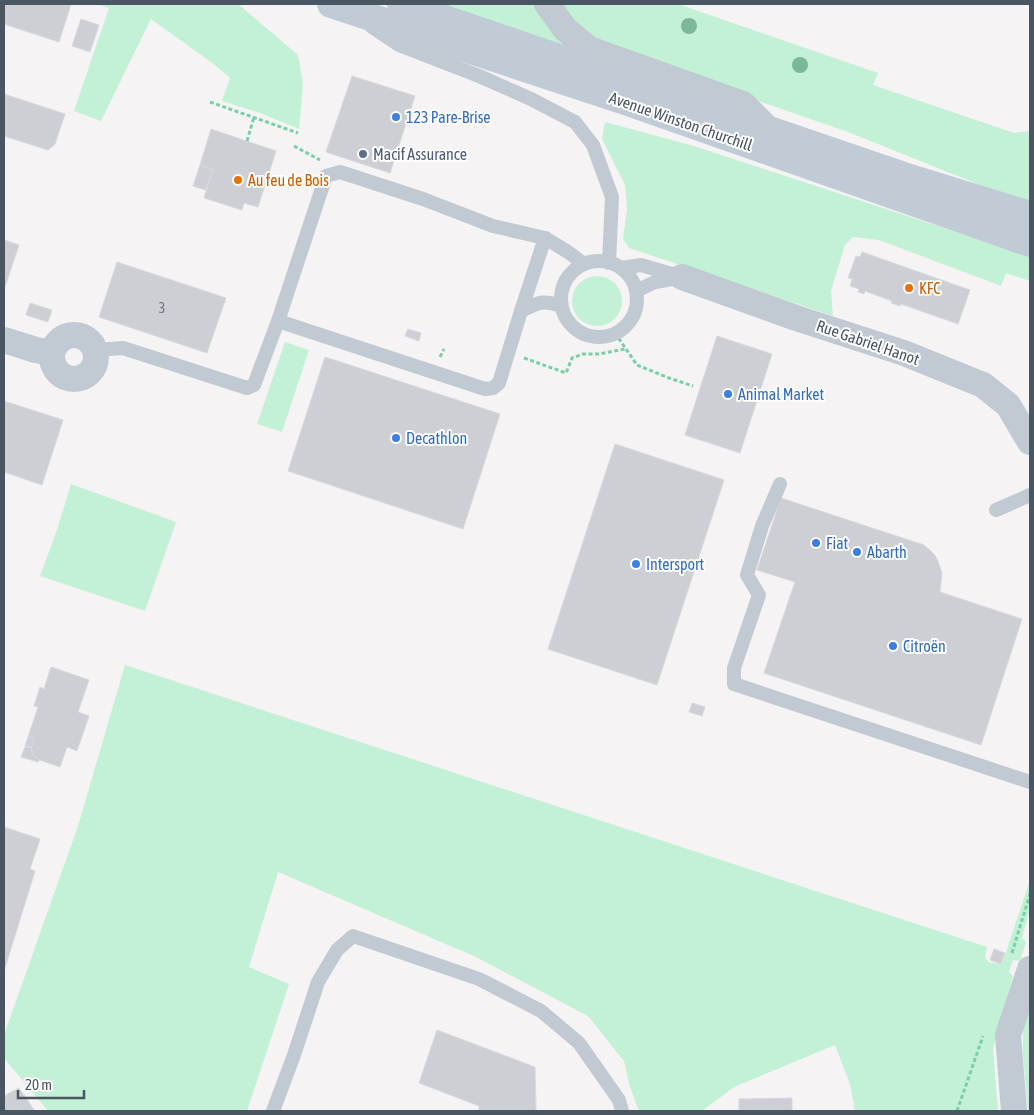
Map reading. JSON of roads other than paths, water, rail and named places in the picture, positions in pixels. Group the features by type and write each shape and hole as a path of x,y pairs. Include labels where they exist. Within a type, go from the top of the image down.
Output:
{"main road":[{"name":"Avenue Winston Churchill","path":"401,4 904,176 1030,214"},
{"name":"Avenue Winston Churchill","path":"336,5 628,102 1030,243"}],"street":[{"path":"547,4 565,29 589,49 743,104 767,128"},
{"name":"Rue Gabriel Hanot","path":"682,278 904,353 983,385 1008,405 1030,442"},
{"path":"4,340 52,353 54,346 59,340 73,334 86,338 92,343 95,350"},
{"path":"1014,1111 1008,1035 1030,969"}],"lane":[{"path":"336,5 399,45 505,88 575,122 593,145 612,197 615,266"},
{"path":"95,350 123,348 247,388 254,385 278,321 326,176 340,172 423,199 493,226 545,238 584,264"},
{"path":"278,321 485,389 493,388 499,383 545,238"},
{"path":"596,262 615,266 632,282 636,291 633,316 626,326 605,337 595,337 576,330 564,315 561,306 565,281 576,269 584,264 596,262"},
{"name":"Rue Gabriel Hanot","path":"615,266 642,265 682,278"},
{"name":"Rue Gabriel Hanot","path":"636,291 655,282 682,278"},
{"path":"521,311 537,303 548,301 561,306"},
{"path":"780,484 762,526 746,575 759,596 734,668 734,684 1030,782"},
{"path":"996,510 1030,495"},
{"path":"273,1111 318,982 337,950 353,936 479,979 541,1011 579,1043 619,1100 622,1111"}],"place":[{"name":"123 Pare-Brise","path":"396,117"},
{"name":"Macif Assurance","path":"363,154"},
{"name":"Au feu de Bois","path":"238,180"},
{"name":"KFC","path":"909,288"},
{"name":"Animal Market","path":"728,394"},
{"name":"Decathlon","path":"396,438"},
{"name":"Fiat","path":"816,543"},
{"name":"Abarth","path":"857,552"},
{"name":"Intersport","path":"636,564"},
{"name":"Citroën","path":"893,646"}]}
